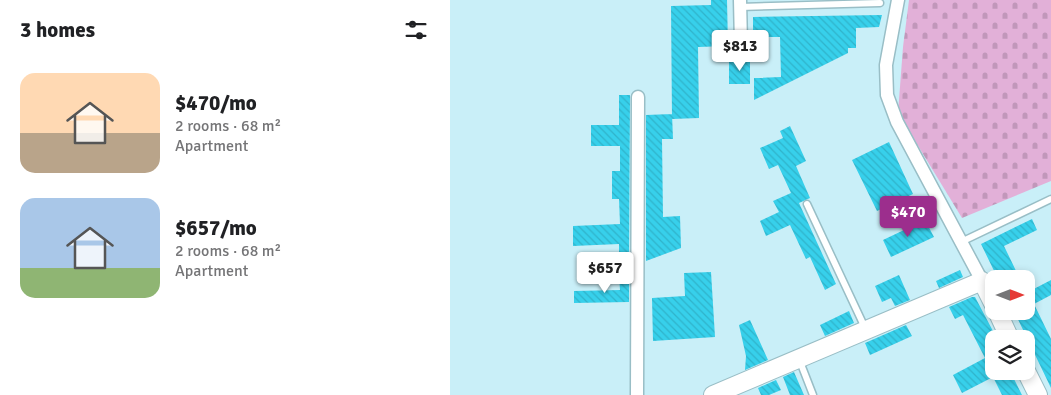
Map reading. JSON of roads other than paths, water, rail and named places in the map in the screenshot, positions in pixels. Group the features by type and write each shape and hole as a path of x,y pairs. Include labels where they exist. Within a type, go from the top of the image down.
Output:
{"street":[{"path":"898,0 886,65 887,95 897,122 985,287"},
{"path":"740,4 741,44"},
{"path":"637,395 638,96"},
{"path":"713,395 982,281"},
{"path":"1030,380 1038,395"}],"lane":[{"path":"740,4 880,3"},
{"path":"961,242 1051,199"},
{"path":"807,204 866,330"},
{"path":"799,359 813,395"}]}
